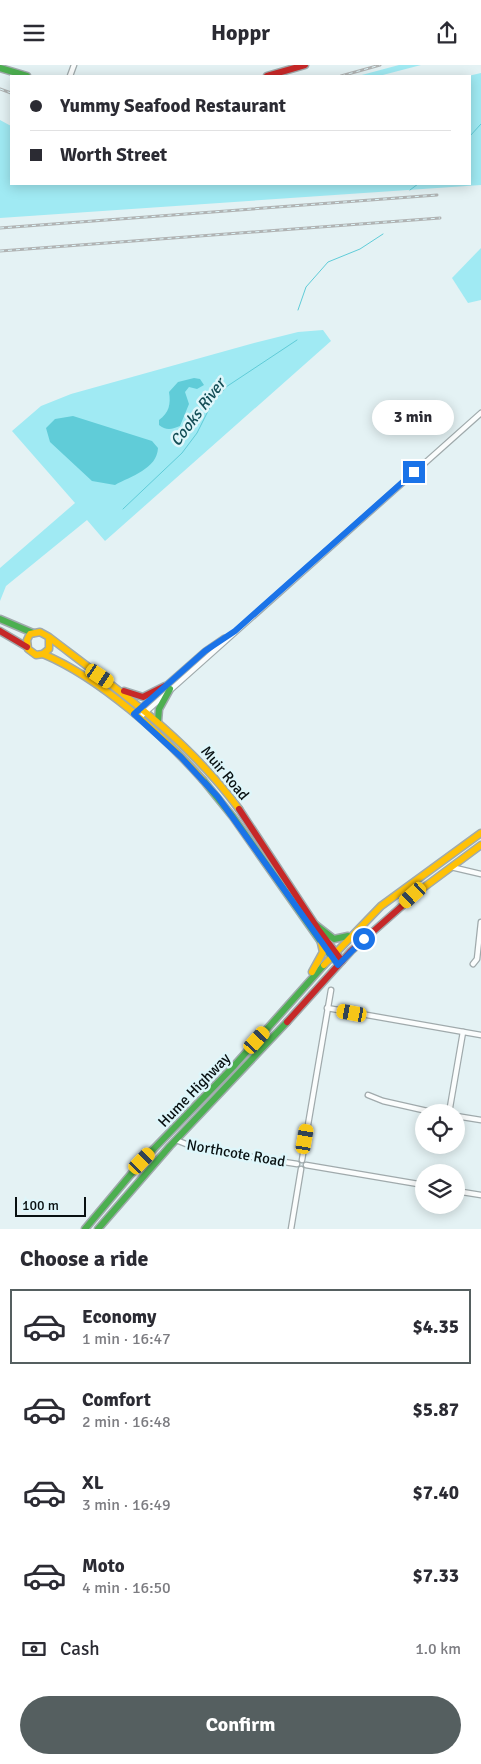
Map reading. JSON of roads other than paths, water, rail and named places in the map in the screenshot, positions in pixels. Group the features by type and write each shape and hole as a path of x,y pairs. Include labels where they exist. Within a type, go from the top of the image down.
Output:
{"main road":[{"path":"270,75 305,65"},
{"path":"0,68 24,75"},
{"path":"0,619 33,633 43,633 49,638 50,645 43,655 33,654 27,647 0,631"},
{"path":"27,647 28,637 33,633"},
{"name":"Muir Road","path":"49,638 67,654 116,687 144,709 193,754 226,791 254,829 316,925 333,955"},
{"name":"Muir Road","path":"43,655 77,672 137,716 181,757 218,797 321,943 340,963"},
{"path":"116,687 143,697 167,688"},
{"path":"158,721 159,709 167,688"},
{"name":"Hume Highway","path":"85,1229 142,1161 234,1067 333,955 381,906 411,882 481,833"},
{"name":"Hume Highway","path":"98,1229 176,1140 245,1068 340,963 413,895 481,845"},
{"path":"316,925 336,941 345,938 357,930"},
{"path":"292,1001 321,958 323,952 321,943"}],"street":[{"path":"137,716 205,651 235,631 481,413"},
{"path":"450,867 481,874"},
{"path":"473,963 479,960 481,922"},
{"path":"301,1169 297,1164 302,1160 331,990"},
{"path":"328,1008 481,1035"},
{"path":"451,1104 463,1032"},
{"path":"368,1095 382,1101 415,1108"},
{"path":"465,1117 481,1120"},
{"name":"Northcote Road","path":"176,1140 196,1148 297,1164"},
{"path":"291,1229 301,1169 306,1165 302,1160"},
{"name":"Northcote Road","path":"306,1165 415,1183"},
{"path":"465,1192 481,1195"}],"waterway":[{"name":"Cooks River","path":"471,135 481,124"},
{"name":"Cooks River","path":"410,190 417,185"},
{"name":"Cooks River","path":"298,310 306,287 328,262 360,249 383,234"},
{"name":"Cooks River","path":"123,509 182,453 197,433 210,407 226,387 297,340"}],"railway":[{"path":"345,75 380,65"},
{"path":"0,89 10,93"},
{"path":"0,228 437,195"},
{"path":"0,251 440,218"}]}
